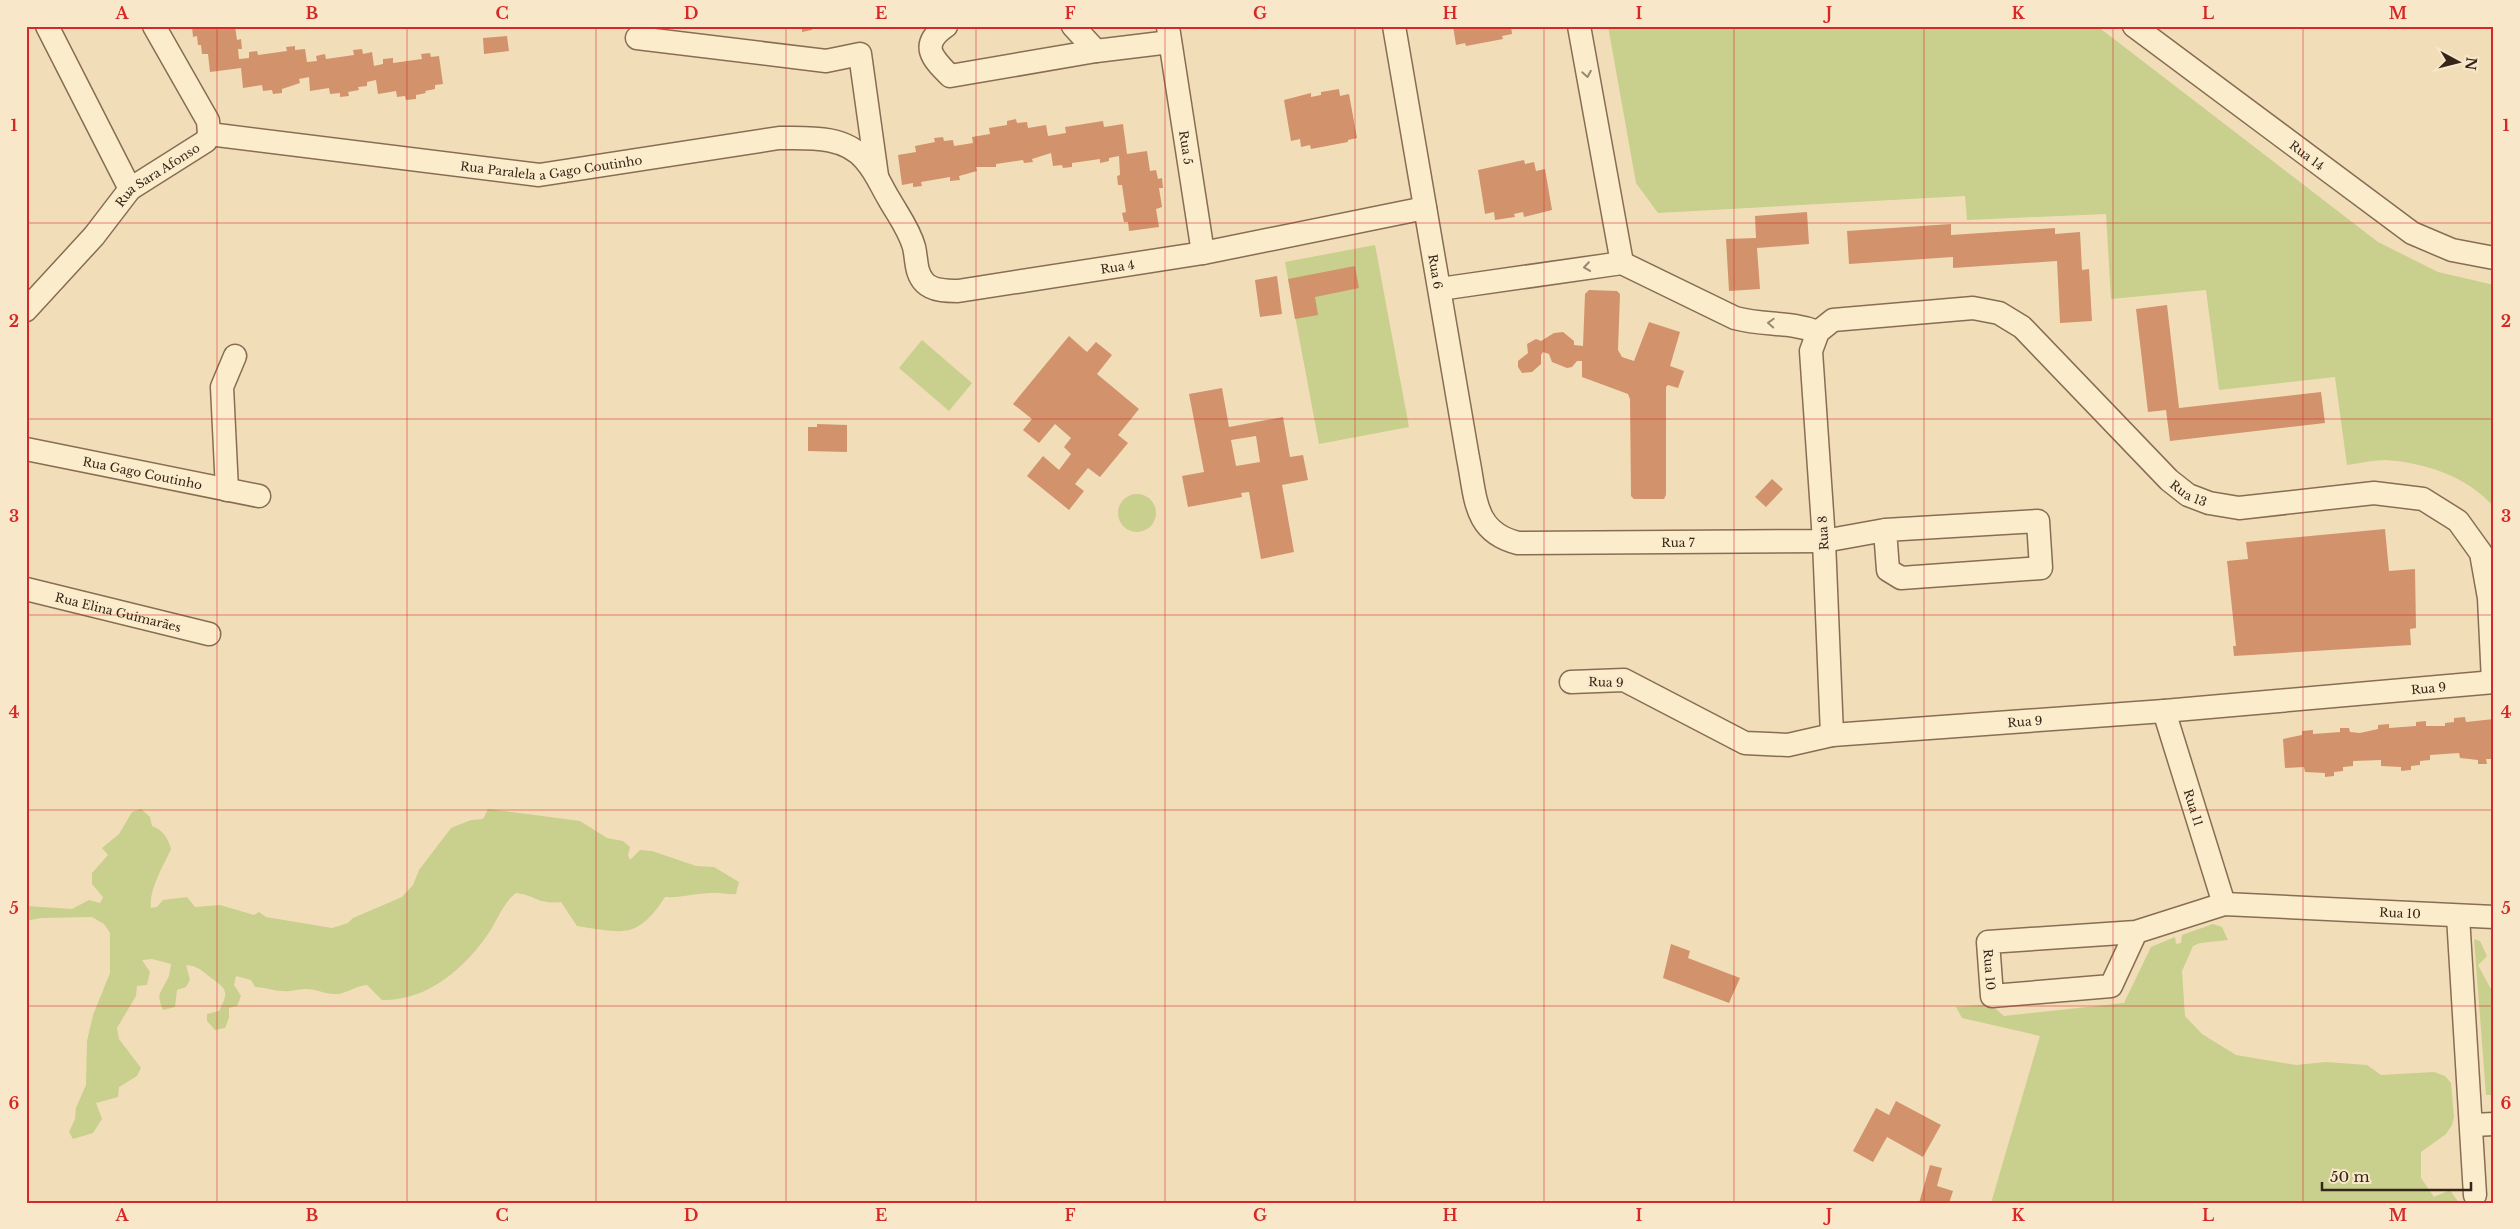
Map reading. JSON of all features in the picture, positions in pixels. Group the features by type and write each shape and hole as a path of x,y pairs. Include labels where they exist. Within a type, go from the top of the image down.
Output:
{"street":[{"path":"47,26 130,189"},
{"name":"Rua Sara Afonso","path":"26,310 94,236 130,189 202,145 209,134 208,121 154,26"},
{"name":"Rua 5","path":"946,26 935,34 930,44 932,58 950,76 1096,52 1169,34 1203,253"},
{"path":"1074,26 1096,52"},
{"name":"Rua 6","path":"1394,26 1480,517"},
{"path":"1579,26 1622,263"},
{"name":"Rua 14","path":"2134,26 2412,233 2452,250 2494,258"},
{"path":"637,38 826,61 860,54 878,177"},
{"name":"Rua Paralela a Gago Coutinho","path":"209,134 539,175 779,138 811,138 834,141 852,148 865,159 878,177"},
{"name":"Rua 4","path":"878,177 904,222 914,247 916,268 925,283 938,290 958,291 1203,253 1425,208"},
{"path":"1440,289 1622,263 1735,318 1751,322 1798,325 1818,332"},
{"name":"Rua 13","path":"1818,332 1834,320 1972,308 1999,313 2022,327 2169,480 2188,495 2209,503 2239,508 2374,493 2423,499 2458,521 2481,553 2489,598 2493,682"},
{"name":"Rua 8","path":"1818,332 1811,351 1824,541 1832,735"},
{"path":"227,490 222,387 235,356"},
{"name":"Rua Gago Coutinho","path":"26,449 259,496"},
{"name":"Rua 7","path":"1480,517 1486,527 1498,537 1518,544 1824,541 1885,530 2038,521 2041,568 1901,578 1888,570 1885,530"},
{"name":"Rua Elina Guimarães","path":"26,589 209,634"},
{"name":"Rua 9","path":"1571,682 1624,680 1745,742 1788,746 1832,735 2164,711 2493,682"},
{"name":"Rua 11","path":"2164,711 2224,904"},
{"name":"Rua 10","path":"2136,932 2111,986 1992,996 1988,942 2136,932 2224,904 2458,916 2491,923"},
{"path":"2458,916 2483,1125 2475,1195"}],"green space":[{"path":"1608,26 2097,26 2378,242 2438,272 2494,285 2494,507 2483,496 2458,479 2416,464 2386,460 2347,465 2335,377 2219,390 2206,290 2111,299 2106,214 1967,220 1965,196 1658,213 1636,183"},
{"path":"1375,245 1409,427 1319,444 1285,262"},
{"path":"922,340 972,383 949,411 899,368"},
{"path":"1137,494 1150,500 1156,513 1150,526 1137,532 1124,526 1118,513 1124,500"},
{"path":"141,809 150,817 152,826 165,835 171,849 154,886 151,908 157,907 163,900 187,897 195,907 220,905 254,915 259,912 266,917 332,928 348,923 353,918 402,897 413,885 419,870 451,828 471,820 483,819 488,809 580,821 607,838 623,841 630,847 628,855 630,860 640,850 652,851 696,866 714,867 739,882 736,894 715,893 665,897 646,921 637,927 618,931 577,926 561,902 542,901 516,893 507,902 488,934 468,959 456,971 429,989 398,999 382,1000 367,985 338,994 306,989 279,991 255,987 251,980 236,976 234,985 241,996 237,1006 229,1008 229,1018 225,1028 215,1030 207,1021 207,1014 219,1011 225,994 220,984 194,966 186,965 190,980 186,987 177,990 175,1007 163,1010 159,997 169,977 171,964 152,959 142,960 150,972 147,985 137,986 136,996 117,1028 119,1039 141,1068 137,1076 119,1087 118,1097 96,1103 102,1119 93,1133 73,1139 69,1132 75,1119 76,1108 86,1085 87,1041 93,1015 110,973 110,933 104,924 92,917 41,918 26,921 26,906 72,909 89,900 100,903 103,897 92,884 92,873 108,855 102,848 119,834 132,812"},
{"path":"2213,924 2222,927 2228,940 2200,943 2193,946 2182,971 2185,1016 2202,1034 2236,1055 2296,1065 2326,1062 2367,1065 2381,1075 2434,1072 2445,1076 2451,1083 2454,1117 2452,1125 2446,1134 2421,1152 2421,1178 2434,1197 2450,1190 2459,1203 1991,1203 2040,1036 1962,1018 1956,1007 1990,1004 2004,1016 2124,1003 2151,947 2175,937 2176,944 2181,943 2182,935"},
{"path":"2474,939 2480,941 2487,956 2478,965 2494,995 2494,1095 2486,1095"}],"building":[{"path":"235,26 237,40 241,39 242,49 238,49 239,59 249,58 249,52 257,51 258,55 287,51 286,47 295,46 295,50 305,49 307,62 317,61 316,56 325,54 326,59 354,55 353,50 362,49 363,54 372,52 374,66 383,64 383,59 393,58 393,63 422,59 421,54 430,53 431,57 439,56 443,84 435,85 435,89 416,95 416,99 406,100 405,96 397,97 396,91 378,94 376,80 367,82 367,86 358,87 359,90 348,92 349,96 340,97 340,93 330,94 329,88 310,91 309,77 299,79 300,83 282,89 282,93 273,94 272,90 263,91 262,85 243,88 241,68 210,72 208,54 202,54 197,36 193,37 192,27"},
{"path":"793,26 812,26 812,30 802,32 802,28 793,29"},
{"path":"1453,26 1511,26 1512,34 1502,36 1503,39 1466,46 1465,43 1456,45"},
{"path":"507,36 509,51 484,54 483,38"},
{"path":"1339,89 1340,96 1349,94 1357,138 1348,140 1348,142 1311,149 1310,145 1301,147 1300,139 1291,141 1284,100 1311,93 1311,97 1321,95 1321,92"},
{"path":"1016,119 1017,123 1027,122 1028,128 1046,125 1048,136 1066,133 1065,127 1103,121 1104,127 1123,124 1127,154 1147,151 1150,171 1156,170 1158,179 1162,178 1163,188 1159,188 1162,207 1156,209 1159,227 1129,231 1128,222 1124,222 1122,213 1126,212 1122,185 1118,185 1117,176 1120,175 1119,156 1109,158 1109,161 1100,163 1100,159 1072,163 1072,167 1063,168 1062,165 1053,166 1051,153 1032,159 1033,162 1024,163 1023,160 996,164 996,167 976,167 977,171 959,176 960,180 950,181 950,177 921,182 922,186 913,187 913,183 902,185 898,155 916,152 915,146 935,142 934,138 943,137 944,141 953,140 954,146 973,143 972,137 990,134 989,128 1007,125 1007,121"},
{"path":"1524,160 1525,164 1534,162 1536,171 1545,169 1552,210 1524,217 1523,212 1514,214 1515,217 1495,220 1494,212 1485,214 1478,170"},
{"path":"1807,212 1809,244 1757,248 1760,289 1729,291 1726,239 1756,238 1755,216"},
{"path":"1951,224 1951,235 2055,228 2055,234 2080,232 2082,270 2089,269 2092,321 2060,323 2057,261 1953,268 1953,257 1849,264 1847,231"},
{"path":"1355,266 1359,288 1315,297 1318,315 1295,319 1288,279"},
{"path":"1277,276 1282,314 1260,317 1255,280"},
{"path":"1589,290 1617,291 1620,294 1618,350 1622,357 1634,361 1649,322 1680,332 1670,366 1684,371 1678,388 1668,385 1666,387 1666,495 1664,499 1634,499 1631,496 1630,399 1628,394 1582,377 1582,361 1577,361 1572,367 1567,368 1552,362 1549,354 1543,352 1541,364 1532,372 1522,373 1518,367 1518,361 1528,353 1527,344 1536,339 1541,341 1554,333 1563,332 1574,341 1574,345 1583,346 1585,294"},
{"path":"2167,305 2179,408 2321,392 2325,423 2170,441 2166,410 2148,412 2136,309"},
{"path":"1069,336 1087,352 1096,342 1112,355 1097,374 1139,409 1118,435 1128,443 1100,477 1088,468 1075,484 1084,491 1069,510 1027,476 1043,456 1059,470 1071,454 1064,447 1071,438 1055,424 1039,443 1023,430 1032,419 1013,404"},
{"path":"1222,388 1229,427 1283,417 1290,457 1303,455 1308,480 1282,485 1294,552 1261,559 1249,492 1241,493 1242,497 1188,507 1182,476 1204,472 1189,394","holes":["1256,436 1260,462 1236,466 1231,440"]},
{"path":"817,424 847,425 847,452 808,451 808,427 817,427"},
{"path":"1772,479 1783,489 1766,507 1755,497"},
{"path":"2385,529 2389,571 2415,569 2416,628 2410,629 2411,645 2234,656 2233,646 2236,646 2227,561 2248,559 2246,542"},
{"path":"2465,717 2466,722 2494,719 2494,759 2486,759 2487,764 2478,764 2478,760 2460,758 2459,753 2430,755 2430,760 2420,761 2420,765 2411,766 2411,770 2401,771 2401,767 2381,766 2381,760 2353,761 2353,766 2343,767 2343,771 2334,772 2334,776 2325,777 2325,773 2305,772 2304,767 2285,768 2283,739 2302,735 2302,731 2313,730 2313,734 2340,732 2340,728 2349,728 2350,732 2360,733 2378,729 2378,725 2389,724 2389,728 2416,726 2416,722 2426,721 2426,726 2445,726 2445,723 2454,722 2454,718"},
{"path":"1671,944 1690,951 1688,958 1740,978 1729,1003 1663,978"},
{"path":"1896,1101 1941,1125 1923,1157 1887,1137 1873,1162 1853,1151 1876,1108 1889,1115"},
{"path":"1930,1165 1942,1168 1937,1186 1953,1191 1949,1203 1919,1203"}]}
